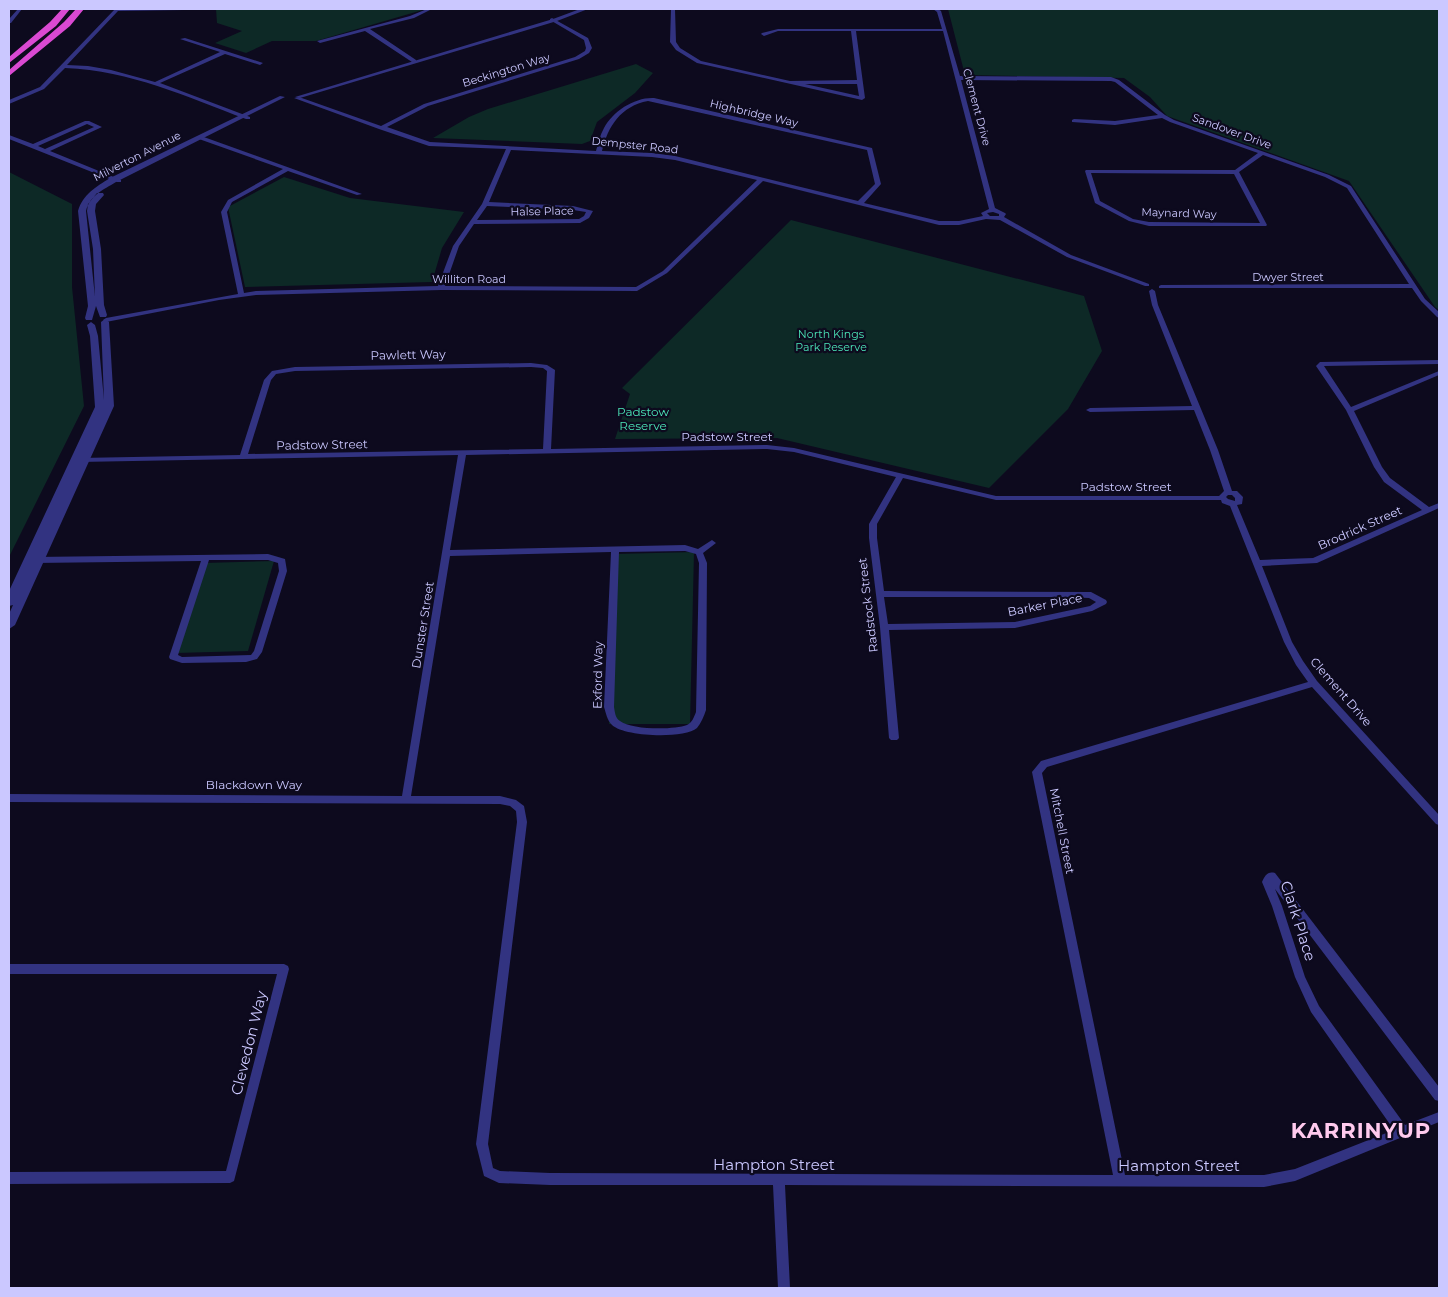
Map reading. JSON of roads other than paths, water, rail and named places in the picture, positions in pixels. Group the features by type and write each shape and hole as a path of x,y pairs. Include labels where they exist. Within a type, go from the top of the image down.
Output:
{"highway":[{"path":"9,61 47,29 66,9"},
{"path":"9,74 67,24 80,9"}],"street":[{"path":"9,22 20,9"},
{"path":"9,102 42,88 117,10 156,11 184,9"},
{"path":"320,41 412,17 430,9"},
{"name":"Milverton Avenue","path":"554,19 578,9"},
{"name":"Milverton Avenue","path":"9,624 40,560 81,460 100,403 94,336 90,321 92,306 82,211 84,204 92,194 116,180 291,98 585,9"},
{"path":"673,9 674,42 683,53 710,65 862,98 853,30"},
{"name":"Clement Drive","path":"938,9 992,210"},
{"name":"Beckington Way","path":"381,128 426,105 576,58 587,52 589,48 586,38 554,19"},
{"path":"366,29 412,60"},
{"path":"764,34 778,30 945,30"},
{"path":"182,39 260,63"},
{"path":"154,84 224,52"},
{"path":"64,66 103,68 154,84 245,118"},
{"name":"Sandover Drive","path":"958,78 1110,79 1117,81 1162,116 1327,176 1349,187 1423,300 1439,316"},
{"path":"790,83 860,82"},
{"name":"Dempster Road","path":"291,98 429,144 598,150 675,158 939,223 959,223 986,217"},
{"name":"Highbridge Way","path":"598,150 608,124 642,99 654,100 870,149 878,184 860,203"},
{"path":"1074,121 1115,124 1162,116"},
{"path":"34,146 87,122 99,127 44,152"},
{"path":"9,137 116,180"},
{"path":"203,139 286,170 359,194"},
{"path":"441,288 456,246 485,204 509,148"},
{"path":"1236,172 1262,152"},
{"path":"241,294 224,212 230,201 286,170"},
{"name":"Maynard Way","path":"1088,171 1176,172 1236,172 1264,225 1149,224 1131,220 1098,202 1088,171"},
{"name":"Williton Road","path":"105,318 241,294 441,288 638,289 665,272 762,179"},
{"name":"Milverton Avenue","path":"9,602 28,560 81,460 110,400 105,318 100,305 97,249 91,211 97,197 116,180"},
{"name":"Halse Place","path":"473,222 580,221 587,217 590,211 574,208 485,204"},
{"path":"1001,218 1002,212 992,210 984,213 986,217 1001,218 1069,256 1150,288"},
{"path":"1150,288 1154,284 1161,287"},
{"name":"Dwyer Street","path":"1161,287 1415,286"},
{"path":"1150,288 1196,408 1226,495"},
{"path":"90,321 105,318"},
{"path":"1428,510 1387,480 1378,467 1350,410 1320,366 1322,363 1439,362"},
{"name":"Pawlett Way","path":"243,457 268,380 274,372 294,369 424,366 531,365 545,366 551,370 547,451"},
{"path":"1350,410 1439,373"},
{"path":"1090,410 1196,408"},
{"name":"Padstow Street","path":"81,460 768,447 794,450 996,498 1226,495"},
{"name":"Dunster Street","path":"406,799 462,454"},
{"name":"Radstock Street","path":"894,738 873,524 900,476"},
{"name":"Clement Drive","path":"1226,495 1234,504 1288,642 1299,663 1314,683 1439,821"},
{"name":"Brodrick Street","path":"1258,563 1314,561 1439,505"},
{"path":"447,553 685,548 698,552 712,543"},
{"name":"Exford Way","path":"614,549 609,706 611,716 616,724 635,730 673,730 691,727 698,719 701,710 703,563 698,552"},
{"path":"28,560 268,557 282,561 283,571 258,652 254,656 246,659 182,660 173,657 206,558"},
{"name":"Barker Place","path":"880,594 1065,594 1091,595 1104,602 1092,608 1015,625 884,627"},
{"name":"Mitchell Street","path":"1120,1181 1037,772 1044,764 1314,683"},
{"name":"Blackdown Way","path":"9,798 500,800"},
{"name":"Hampton Street","path":"500,800 513,803 521,809 522,822 482,1144 488,1172 499,1177 550,1179 1264,1181 1295,1175 1439,1117"},
{"name":"Clark Place","path":"1402,1132 1315,1009 1300,977 1277,906 1267,882 1270,876 1439,1096"},
{"name":"Clevedon Way","path":"9,969 284,969 230,1177 9,1178"},
{"path":"779,1180 784,1288"}],"district":[{"name":"KARRINYUP","path":"1361,1131"}],"park label":[{"name":"North Kings Park Reserve","path":"831,340"},
{"name":"Padstow Reserve","path":"643,419"}]}
